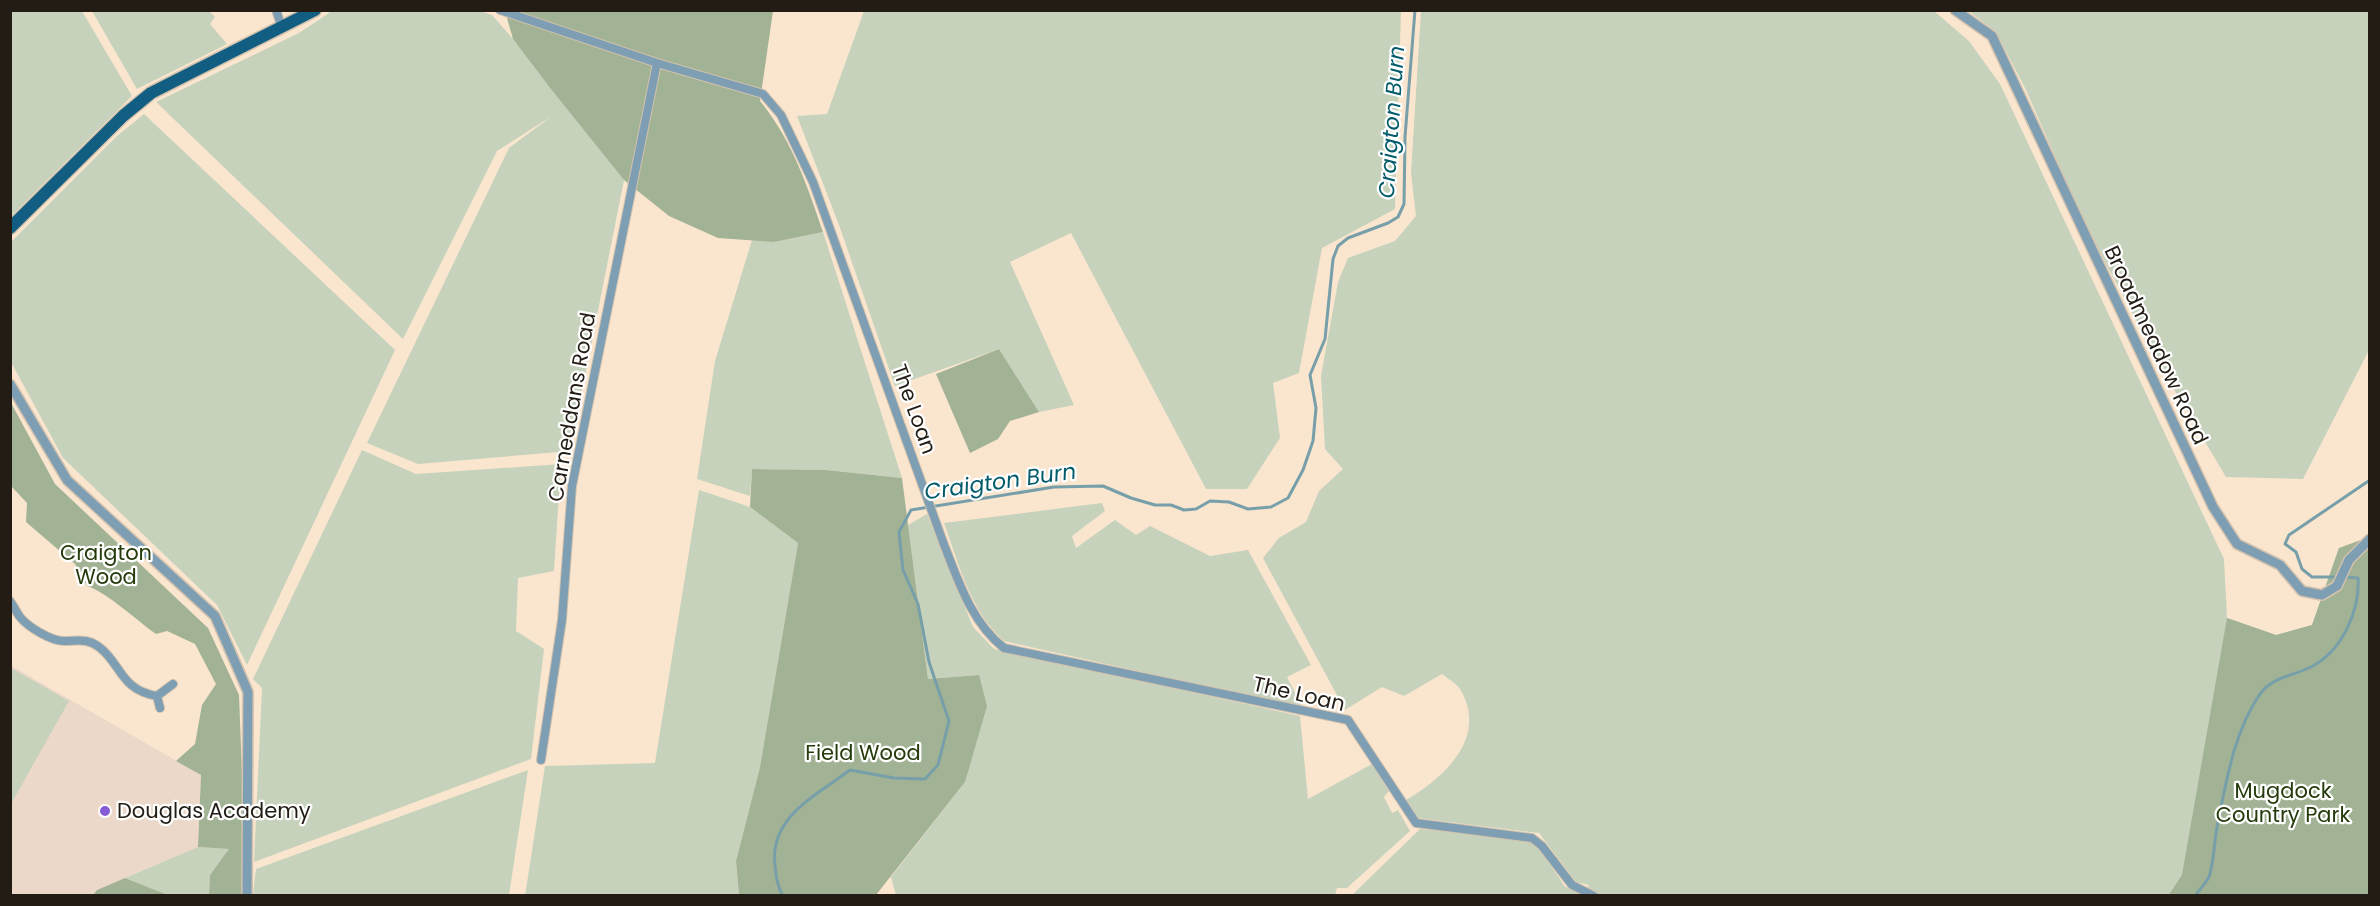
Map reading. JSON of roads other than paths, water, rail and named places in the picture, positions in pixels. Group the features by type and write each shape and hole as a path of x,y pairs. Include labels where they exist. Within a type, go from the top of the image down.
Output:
{"main road":[{"path":"10,228 123,116 151,93 315,10"}],"street":[{"path":"276,10 282,28"},
{"name":"The Loan","path":"500,10 657,63 763,94 781,115 813,182 932,513 966,599 987,635 1004,648 1348,720 1416,822 1532,838 1542,846 1572,885 1594,896"},
{"name":"Broadmeadow Road","path":"1955,10 1992,36 2224,528 2245,550 2280,565 2302,591 2322,595 2337,586 2346,566 2370,539"},
{"name":"Carneddans Road","path":"541,760 562,620 572,486 657,63"},
{"path":"10,384 68,480 215,616 248,692 247,896"},
{"path":"10,601 21,619 55,639 83,639 94,643 106,653 123,678 145,692 157,696"},
{"path":"157,696 173,684"},
{"path":"157,696 160,708"}],"waterway":[{"name":"Craigton Burn","path":"783,896 776,877 775,848 787,820 810,798 850,770 894,778 925,779 938,765 949,721 929,662 918,604 903,570 899,532 911,510 1054,487 1103,486 1131,498 1155,505 1171,505 1184,510 1196,509 1210,501 1229,502 1248,509 1271,507 1288,498 1303,470 1313,441 1316,408 1310,375 1325,339 1333,259 1338,246 1348,238 1398,217 1404,204 1405,137 1415,10"},
{"path":"2338,577 2312,577 2302,569 2296,552 2285,544 2289,535 2370,480"},
{"path":"2195,896 2211,871 2228,775 2237,741 2251,709 2265,688 2277,680 2311,667 2322,660 2340,641 2352,616 2358,591 2358,578 2345,577"}],"place":[{"name":"Douglas Academy","path":"105,811"}],"park label":[{"name":"Craigton Wood","path":"106,565"},
{"name":"Field Wood","path":"863,753"},
{"name":"Mugdock Country Park","path":"2283,803"}]}
